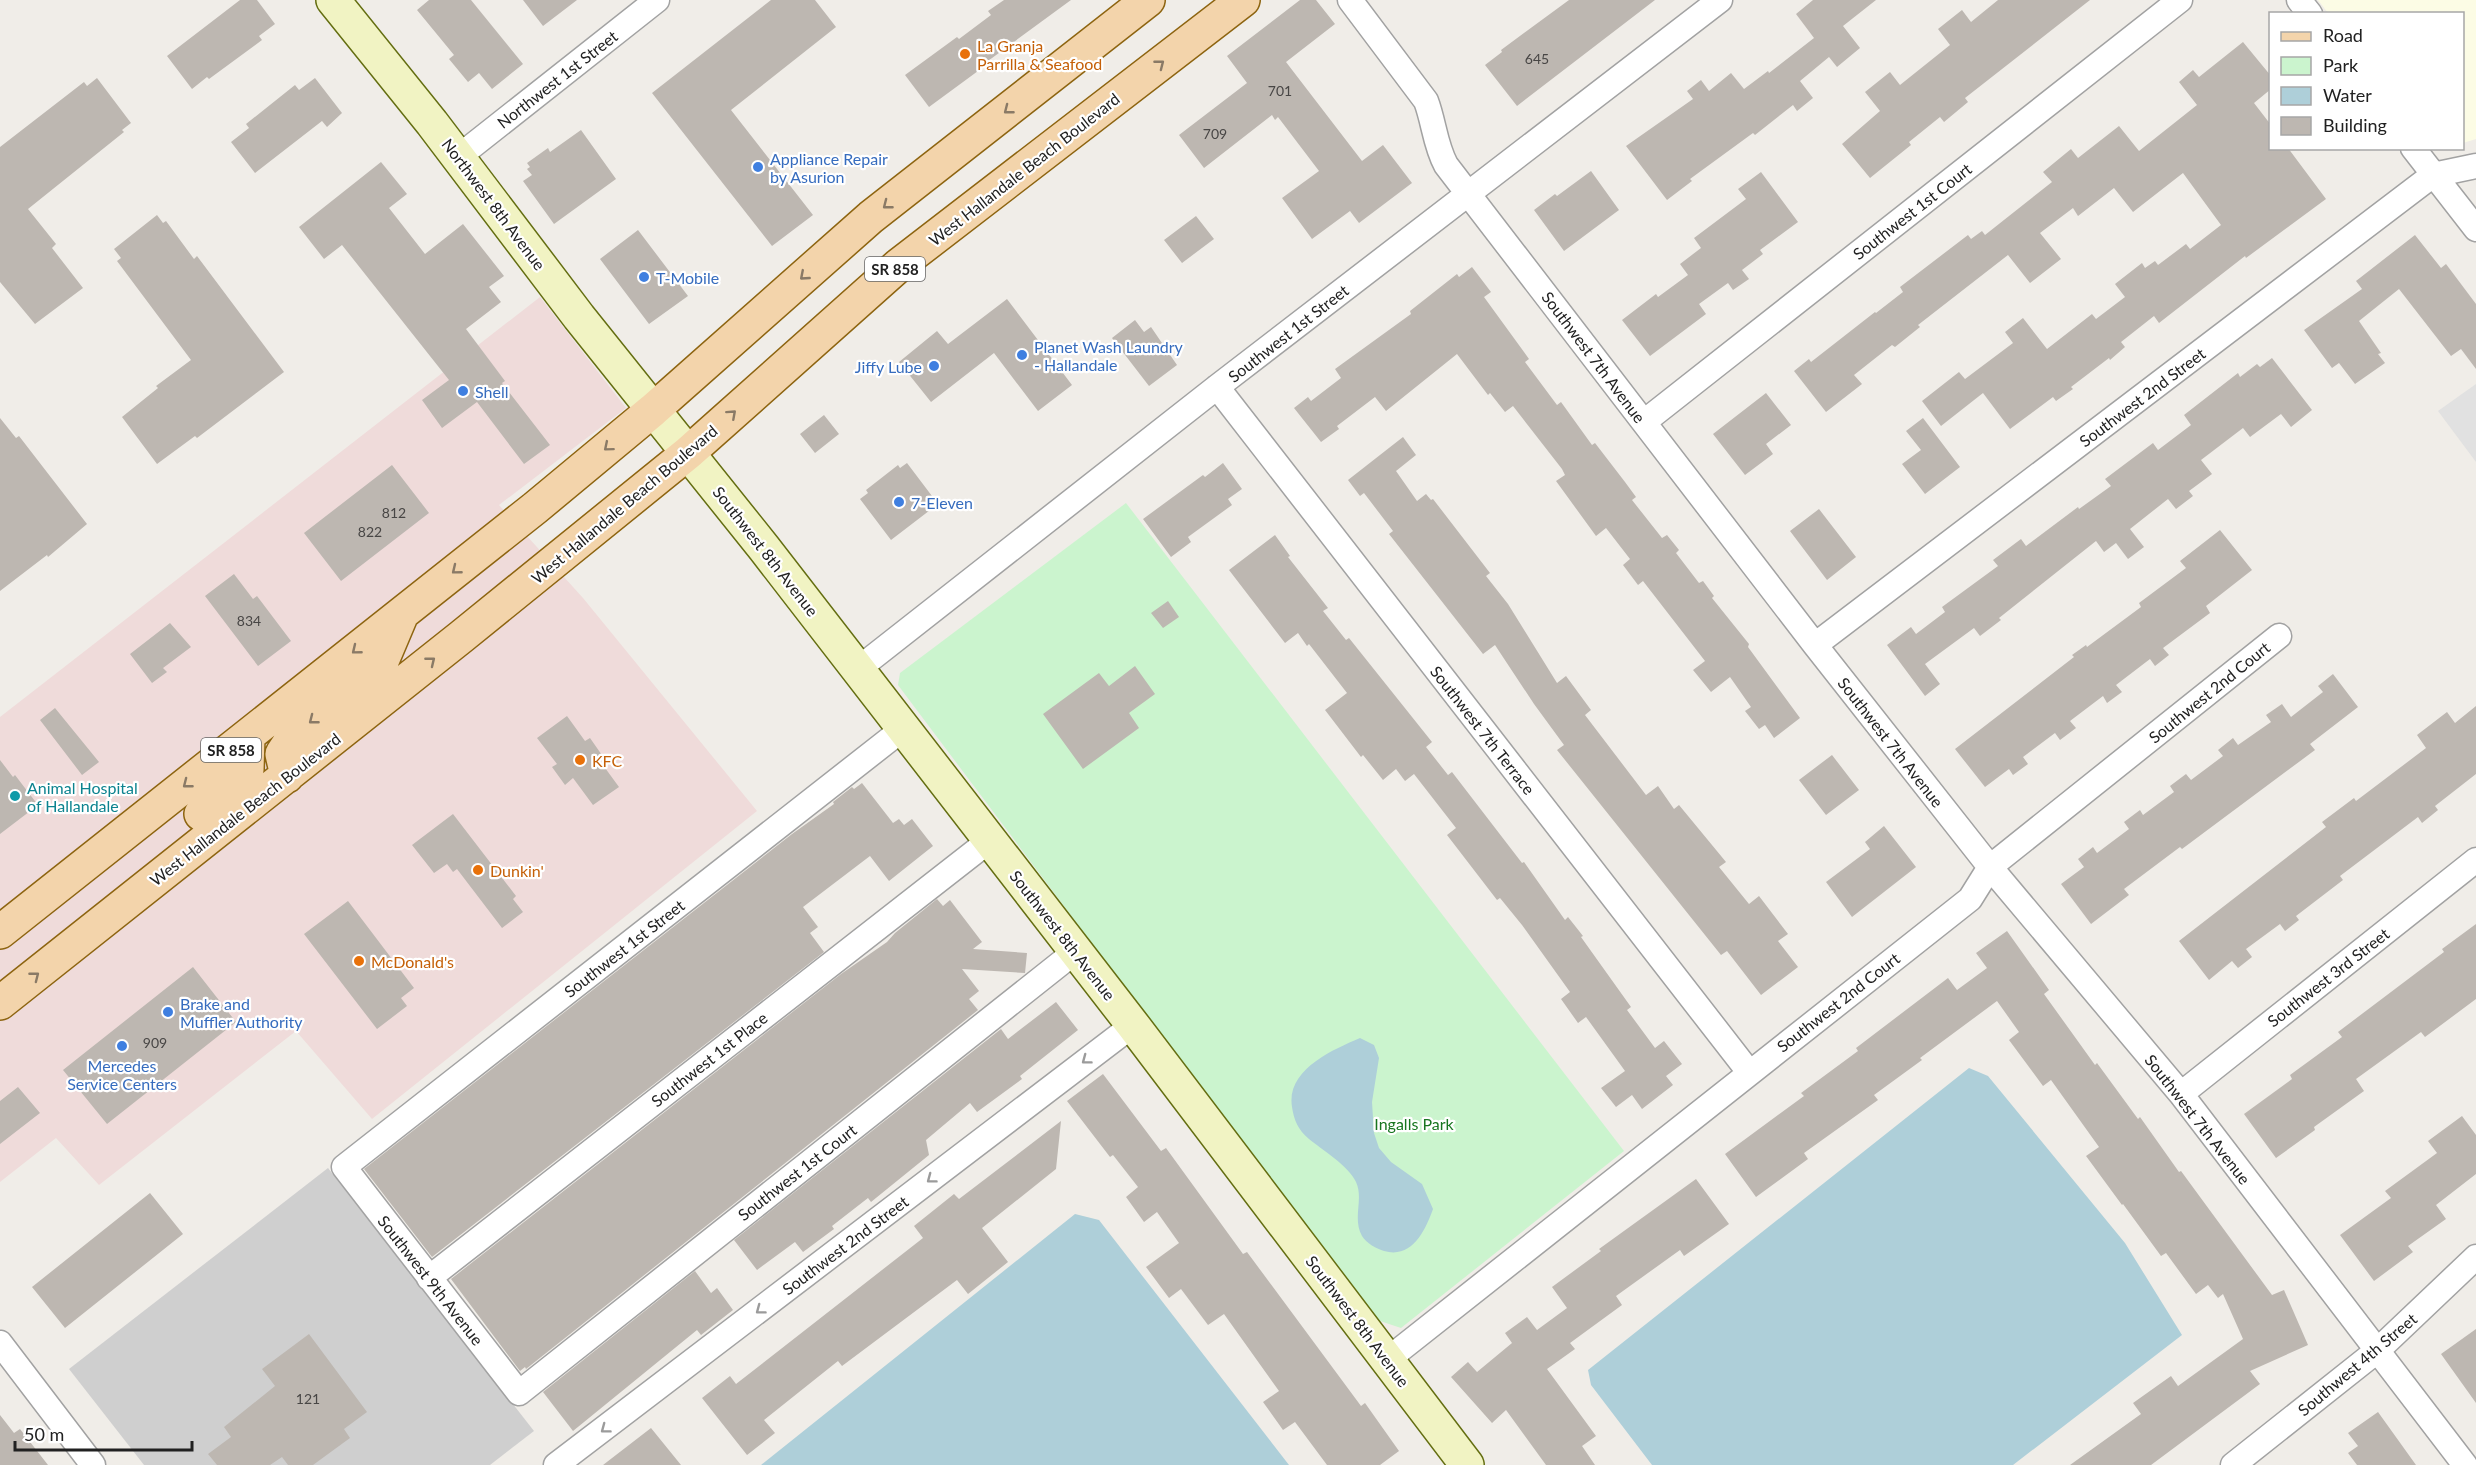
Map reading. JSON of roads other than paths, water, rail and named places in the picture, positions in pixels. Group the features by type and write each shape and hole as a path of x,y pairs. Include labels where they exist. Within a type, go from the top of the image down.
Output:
{"main road":[{"name":"SR 858","path":"0,932 535,508 653,410 871,217 1148,0"},
{"name":"West Hallandale Beach Boulevard","path":"0,1003 287,776 688,453 899,265 1241,1"},
{"path":"287,776 282,754 296,733 382,662 402,613"},
{"path":"122,906 133,876 162,845 236,787 247,770 248,737"}],"street":[{"name":"Northwest 8th Avenue","path":"333,0 432,123 653,410"},
{"name":"Northwest 1st Street","path":"457,158 657,0"},
{"name":"Southwest 7th Avenue","path":"1350,0 1426,101 1433,119 1439,153 1468,194 1815,645 1990,867 2181,1094 2465,1465"},
{"name":"Southwest 1st Street","path":"858,669 1217,387 1720,0"},
{"name":"Southwest 1st Court","path":"1644,422 2180,0"},
{"path":"2299,0 2308,12"},
{"path":"2414,150 2476,228"},
{"name":"Southwest 2nd Street","path":"1815,645 2433,175 2476,166"},
{"name":"Southwest 7th Terrace","path":"1217,387 1749,1072"},
{"name":"Southwest 8th Avenue","path":"653,410 904,728 1467,1465"},
{"name":"Southwest 2nd Court","path":"1387,1360 1970,899 1990,867 2279,636"},
{"name":"Southwest 1st Street","path":"344,1167 904,728"},
{"name":"Southwest 1st Place","path":"429,1278 990,840"},
{"name":"Southwest 3rd Street","path":"2181,1094 2476,860"},
{"name":"Southwest 1st Court","path":"519,1393 1076,951"},
{"name":"Southwest 2nd Street","path":"560,1464 1133,1025"},
{"name":"Southwest 9th Avenue","path":"344,1167 519,1393"},
{"name":"Southwest 4th Street","path":"2233,1465 2378,1350 2476,1257"},
{"path":"0,1343 93,1465"}],"water":[{"path":"1360,1038 1374,1045 1379,1058 1372,1102 1374,1133 1379,1148 1391,1162 1422,1184 1433,1209 1416,1241 1402,1251 1384,1251 1364,1239 1358,1222 1359,1195 1356,1182 1341,1164 1302,1132 1292,1107 1292,1094 1303,1072 1325,1055"},
{"path":"1969,1068 1988,1076 2125,1243 2182,1335 2013,1465 1652,1465 1591,1385 1588,1370"},
{"path":"1075,1214 1099,1220 1289,1465 761,1465"}],"place":[{"name":"La Granja Parrilla & Seafood","path":"965,54"},
{"name":"Appliance Repair by Asurion","path":"758,167"},
{"name":"T-Mobile","path":"644,277"},
{"name":"Planet Wash Laundry - Hallandale","path":"1022,355"},
{"name":"Jiffy Lube","path":"934,366"},
{"name":"Shell","path":"463,391"},
{"name":"7-Eleven","path":"899,502"},
{"name":"KFC","path":"580,760"},
{"name":"Animal Hospital of Hallandale","path":"15,796"},
{"name":"Dunkin'","path":"478,870"},
{"name":"McDonald's","path":"359,961"},
{"name":"Brake and Muffler Authority","path":"168,1012"},
{"name":"Mercedes Service Centers","path":"122,1046"}],"park label":[{"name":"Ingalls Park","path":"1414,1123"}]}
